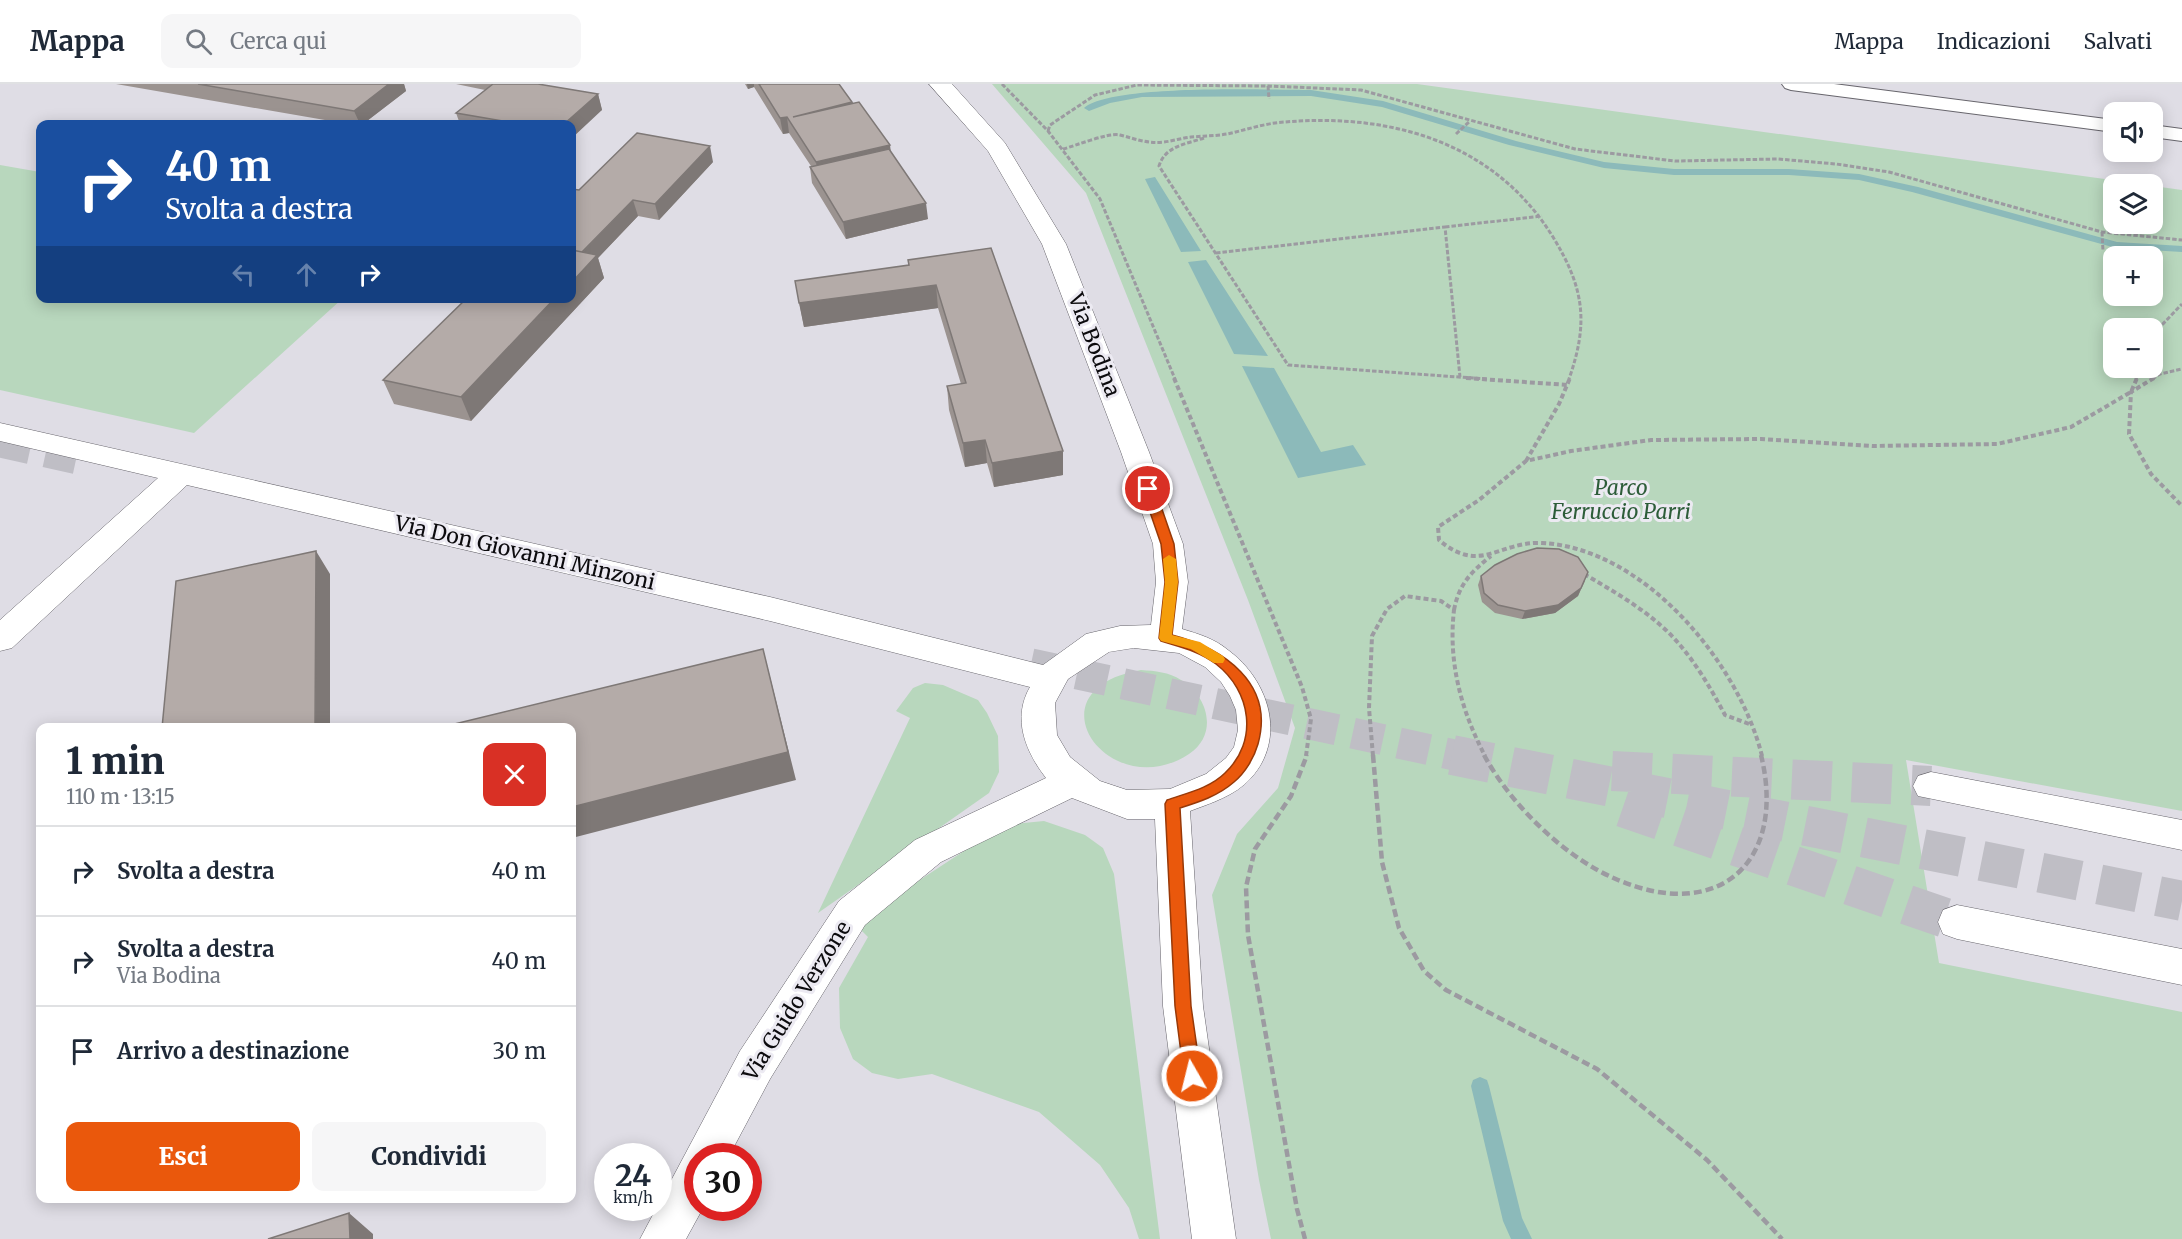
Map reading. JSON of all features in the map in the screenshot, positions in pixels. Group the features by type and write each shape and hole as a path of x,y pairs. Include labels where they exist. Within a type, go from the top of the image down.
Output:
{"main road":[{"name":"Via Bodina","path":"940,84 997,148 1054,244 1136,452 1168,544 1172,582 1165,638"},
{"name":"Via Don Giovanni Minzoni","path":"0,432 770,609 1049,679"},
{"path":"0,639 181,474"},
{"path":"1134,636 1165,638 1195,645 1221,660 1241,680 1253,704 1255,729 1247,755 1230,777 1204,794 1172,804 1136,806 1102,799 1072,782 1049,759 1038,733 1038,705 1049,679 1071,657 1100,642 1134,636"},
{"name":"Via Guido Verzone","path":"713,1143 754,1065 852,913 928,850 1072,782"},
{"path":"1931,786 2182,835"},
{"path":"1172,804 1183,1006 1214,1239"},
{"path":"1957,922 2182,967"},
{"path":"662,1239 684,1198"}],"lane":[{"path":"1791,84 2103,125"},
{"path":"2163,132 2182,135"}],"path":[{"path":"1048,131 1050,125 1079,104 1114,89 1137,85 1268,86 1371,92 1575,149 1675,161 1778,159 1836,164 1889,172 2102,232 2182,240"},
{"path":"1268,86 1269,99"},
{"path":"1491,556 1468,574 1456,591 1452,650 1458,689 1475,737 1495,775 1522,808 1563,848 1603,873 1643,890 1676,895 1707,890 1737,878 1759,849 1766,823 1764,761 1731,684 1707,645 1678,613 1640,580 1601,559 1573,549 1540,543 1491,556 1459,555 1439,540 1438,527 1479,500 1526,461 1557,412 1568,385 1580,342 1580,298 1569,268 1542,216 1507,178 1474,156 1432,138 1396,127 1360,121 1313,119 1281,122 1211,136 1173,148 1162,156 1159,166 1288,365 1568,385"},
{"path":"1455,134 1470,120"},
{"path":"1063,149 1118,134 1131,140 1151,144 1211,136"},
{"path":"1216,253 1542,216"},
{"path":"1445,227 1460,377"},
{"path":"2102,232 2103,251"},
{"path":"2163,324 2182,303"},
{"path":"1526,461 1571,451 1651,440 1761,439 1872,446 1997,444 2071,427 2160,374 2182,369"},
{"path":"2137,378 2131,392 2129,434 2151,474 2182,506"},
{"path":"1579,572 1634,604 1668,632 1704,676 1725,715 1739,722 1750,724"},
{"path":"1454,610 1442,600 1405,596 1387,609 1372,636 1369,708 1382,862 1399,928 1424,971 1446,990 1597,1068 1707,1160 1782,1239"}],"green space":[{"name":"Parco Ferruccio Parri","path":"992,84 1417,84 2103,179 2103,234 2163,234 2163,187 2182,190 2182,811 1906,760 1939,963 2182,1012 2182,1239 1271,1239 1259,1180 1212,895 1237,834 1278,788 1295,728 1248,600 1086,193"},
{"path":"0,165 36,171 36,303 338,303 194,433 0,390"},
{"path":"1141,670 1157,671 1181,680 1198,696 1206,715 1207,726 1198,746 1189,754 1159,766 1132,766 1109,756 1092,739 1084,719 1088,699 1107,681"},
{"path":"925,683 943,685 978,700 998,736 999,772 989,793 818,913 910,718 896,711 913,688"},
{"path":"1044,821 1085,835 1103,848 1114,874 1160,1239 1139,1239 1129,1208 1100,1165 1039,1112 932,1074 898,1079 872,1073 853,1059 840,1028 839,988 868,937 857,926 906,889 993,832 1014,824"}],"shaded area":[{"path":"1155,177 1201,251 1181,252 1145,179"},
{"path":"1206,260 1268,356 1234,354 1188,262"},
{"path":"1242,366 1274,368 1321,452 1353,445 1366,465 1298,478"}],"building":[{"path":"198,84 389,84 354,111"},
{"path":"493,84 538,84 598,94 569,120 497,120 456,113"},
{"path":"759,84 839,84 852,102 793,117 859,102 890,145 816,162 787,117 780,118"},
{"path":"637,133 710,146 655,204 633,200 582,252 576,251 576,190 579,190"},
{"path":"889,149 926,203 843,222 810,167"},
{"path":"991,248 1063,451 992,463 985,440 963,443 947,386 966,383 936,285 799,303 795,281 909,265 908,260"},
{"path":"576,251 597,255 576,278"},
{"path":"462,303 550,303 461,397 383,380"},
{"path":"1537,548 1559,549 1578,557 1588,572 1581,588 1558,605 1525,611 1498,605 1484,593 1481,576 1495,565 1517,554"},
{"path":"316,551 315,723 162,723 176,581"},
{"path":"763,649 788,752 576,806 576,723 459,723"},
{"path":"349,1213 350,1239 268,1239"}],"waterway":[{"path":"1089,108 1107,100 1142,94 1311,93 1383,104 1513,143 1604,165 1674,172 1789,172 1859,177 1914,189 2116,245 2182,249"},
{"path":"1480,1086 1513,1221 1522,1239"}],"tunnel":[{"path":"0,442 83,460"},
{"path":"1031,664 1459,756"},
{"path":"1452,755 2182,901"},
{"path":"1612,771 1931,786"},
{"path":"1623,807 1957,922"}],"slow traffic":[{"path":"1169,559 1172,582 1165,638 1195,645 1219,659"}],"route":[{"path":"1148,489 1168,544 1172,582 1165,638 1195,645 1221,660 1241,680 1253,704 1255,729 1247,755 1230,777 1204,794 1172,804 1183,1006 1192,1076"}]}
